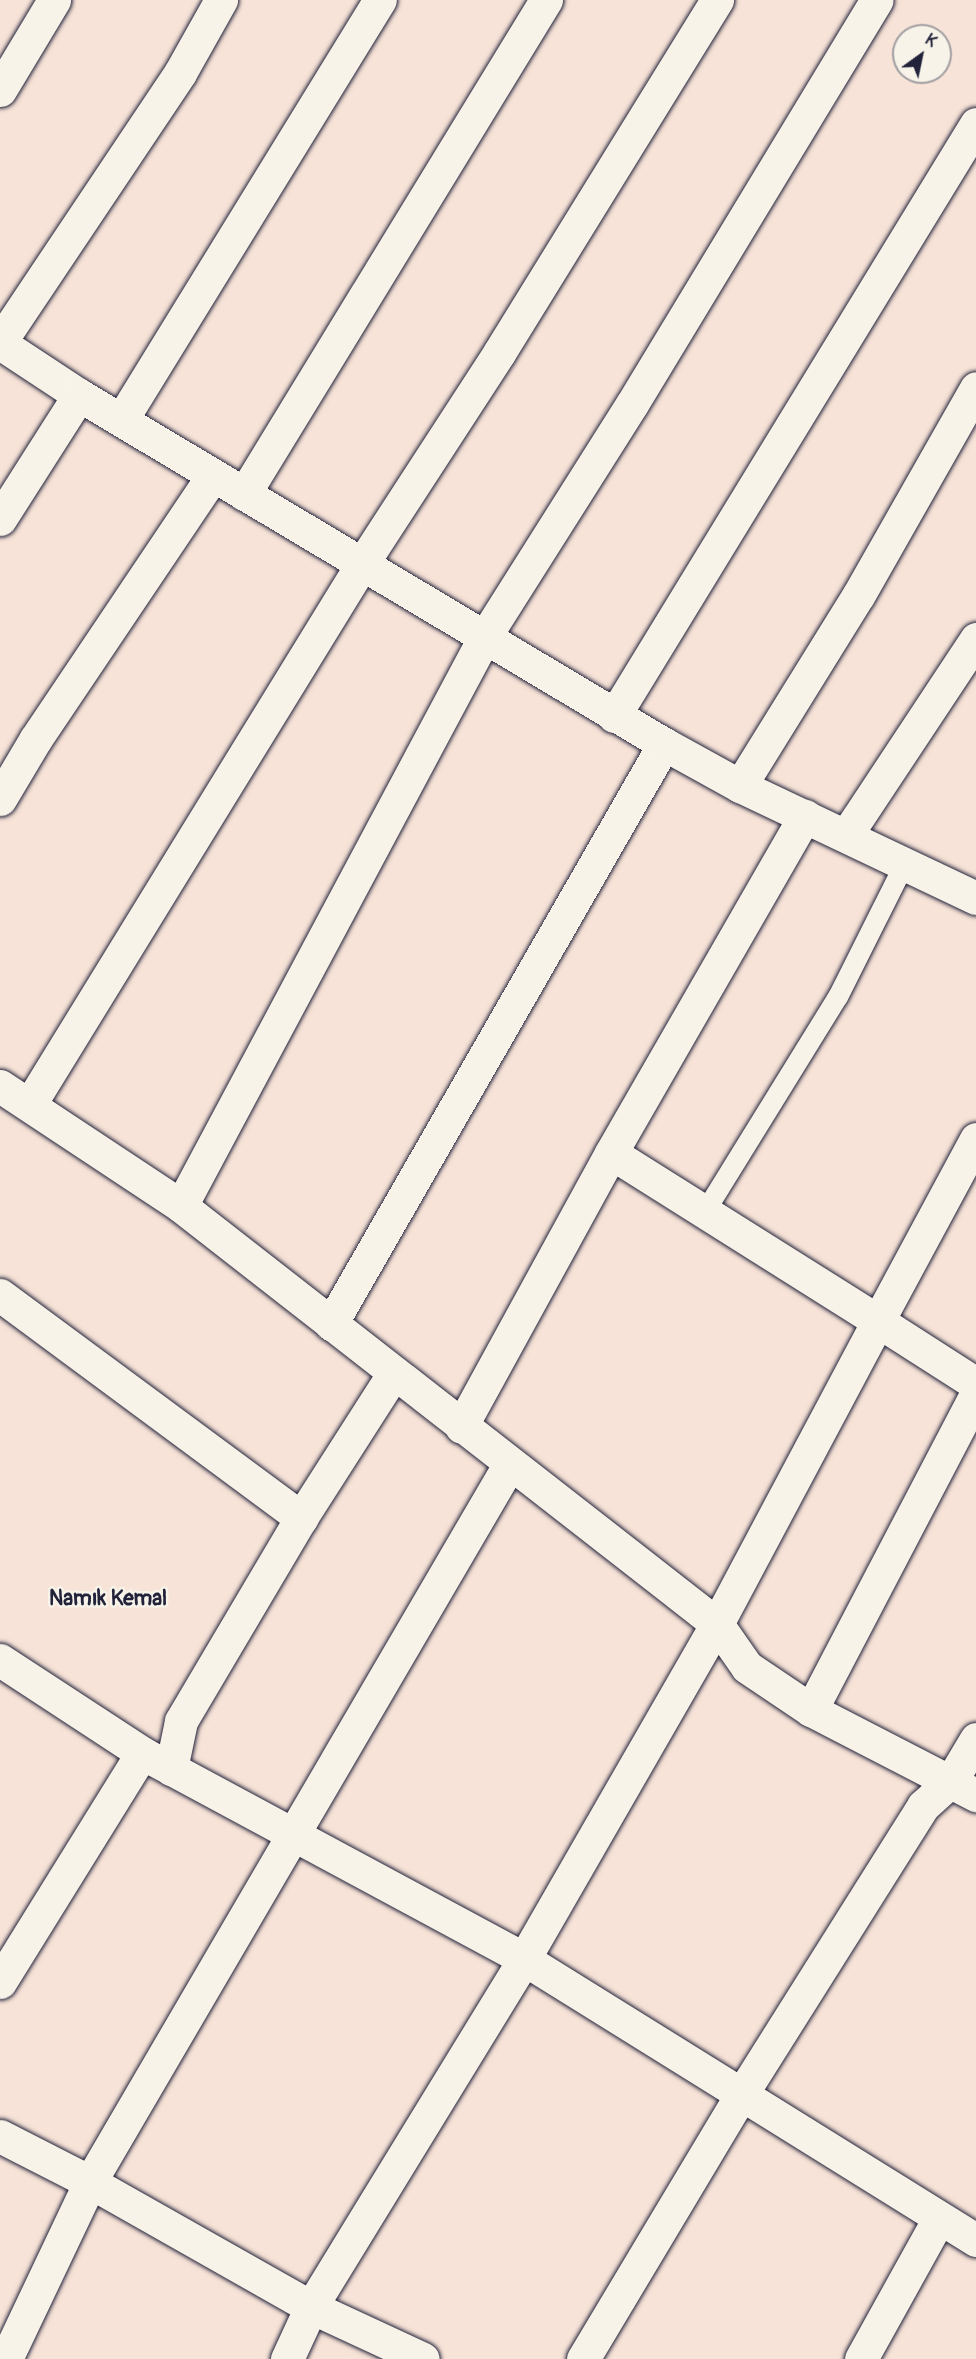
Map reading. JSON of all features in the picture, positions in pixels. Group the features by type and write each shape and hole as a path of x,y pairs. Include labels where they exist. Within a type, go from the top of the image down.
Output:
{"street":[{"path":"0,90 54,0"},
{"path":"221,0 180,73 0,343 80,395 614,716 740,786 847,834 976,898"},
{"path":"122,419 380,0"},
{"path":"244,494 546,0"},
{"path":"30,1104 362,564 499,353 717,0"},
{"path":"181,1206 483,638 632,404 877,0"},
{"path":"614,716 976,124"},
{"path":"740,786 858,596 976,388"},
{"path":"0,519 80,395"},
{"path":"0,799 35,740 213,475"},
{"path":"847,834 976,639"},
{"path":"331,1324 664,744"},
{"path":"461,1427 611,1153 805,816"},
{"path":"0,1086 181,1206 509,1465 717,1624 747,1667 811,1710 963,1788"},
{"path":"287,2359 310,2307 524,1959 717,1624 976,1139"},
{"path":"611,1153 976,1384"},
{"path":"0,1295 301,1518"},
{"path":"171,1769 181,1721 301,1518 393,1374"},
{"path":"811,1710 976,1394"},
{"path":"6,2359 90,2181 509,1465"},
{"path":"0,1660 142,1753 291,1836 524,1959 743,2092 939,2218 975,2238"},
{"path":"963,1788 976,1739"},
{"path":"0,1982 142,1753"},
{"path":"583,2359 743,2092 923,1806 963,1788"},
{"path":"0,2136 90,2181 310,2307 423,2359"},
{"path":"861,2359 939,2218"}],"lane":[{"path":"705,1212 838,997 905,863"}],"district":[{"name":"Namık Kemal","path":"108,1599"}]}
